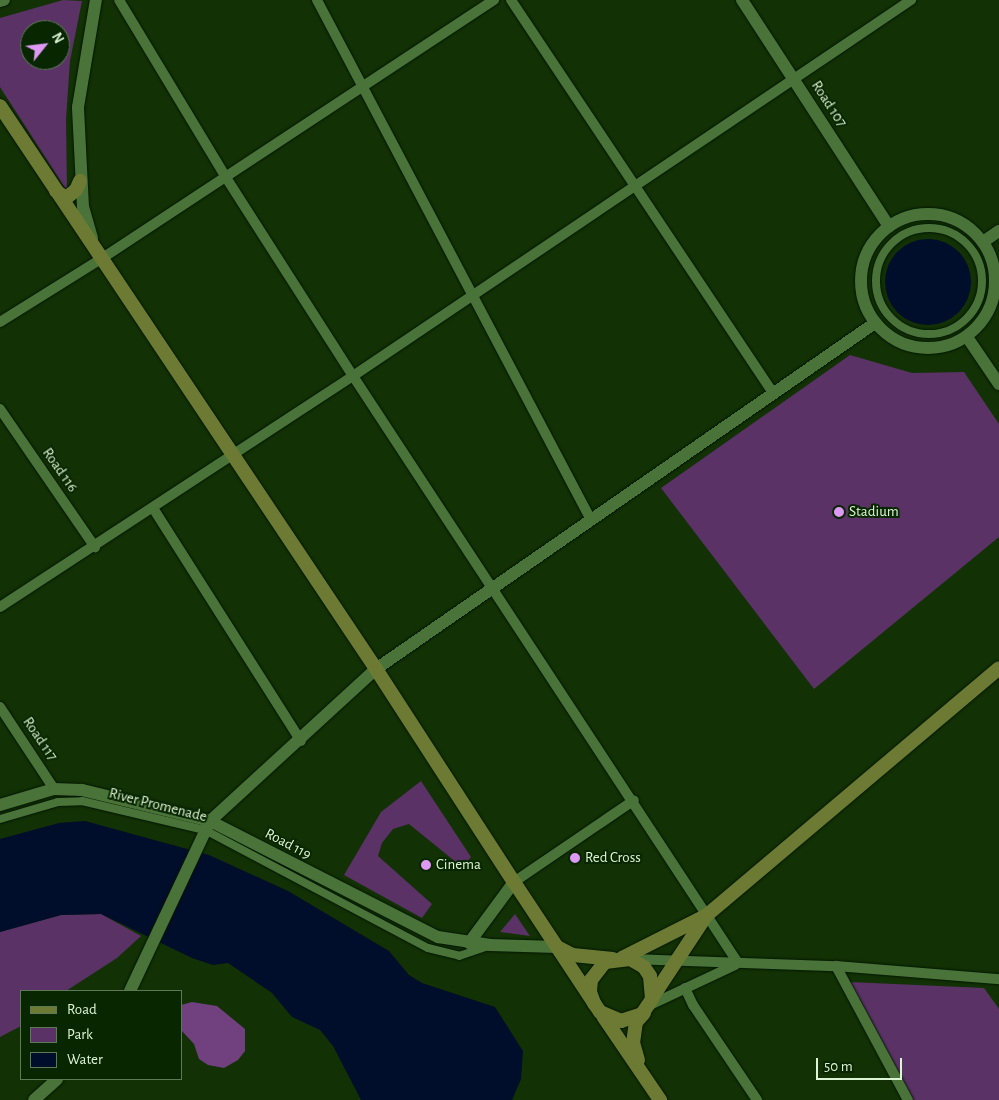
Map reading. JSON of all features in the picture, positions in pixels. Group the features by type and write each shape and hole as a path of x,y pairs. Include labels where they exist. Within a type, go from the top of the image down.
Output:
{"main road":[{"path":"0,106 376,669 597,1008 660,1100"},
{"path":"56,191 66,198 76,190 80,180"},
{"path":"650,1004 627,1021 613,1020 597,1008 590,992 591,980 599,967 622,959 707,915 999,668"},
{"path":"642,1072 633,1043 636,1022 650,1004 676,960 707,915"},
{"path":"557,947 573,955 622,959 644,967 650,976 650,1004"}],"street":[{"path":"0,1 4,0"},
{"path":"96,0 80,80 77,142 80,180 88,229 101,259"},
{"path":"119,0 226,176 353,376 634,800 738,963"},
{"path":"316,0 591,520"},
{"path":"0,322 101,259 494,0"},
{"path":"511,0 633,186 773,393"},
{"name":"Road 107","path":"742,0 889,226"},
{"path":"0,607 95,547 353,376 911,0"},
{"path":"929,213 950,217 969,227 983,242 992,261 996,282 993,296 982,322 967,337 948,346 927,349 906,345 888,335 875,323 864,301 861,280 867,253 874,240 889,226 908,216 929,213"},
{"path":"919,228 936,228 953,233 967,244 978,259 982,277 980,295 972,312 960,324 943,332 925,334 908,330 893,320 880,300 876,275 880,258 896,239 919,228"},
{"path":"983,242 999,232"},
{"path":"130,990 206,828 376,669 875,323"},
{"path":"967,337 999,384"},
{"name":"Road 116","path":"0,410 95,547"},
{"path":"153,508 300,740"},
{"name":"Road 117","path":"0,707 54,788"},
{"name":"Road 119","path":"0,805 54,788 82,790 206,828 438,937 490,945 557,947"},
{"path":"468,943 514,882 634,800"},
{"name":"River Promenade","path":"0,819 58,802 82,801 206,828 428,948 459,956 490,945"},
{"path":"622,959 836,966 999,980"},
{"path":"650,1004 738,963"},
{"path":"836,966 908,1100"},
{"path":"685,988 693,1005 757,1100"},
{"path":"34,1100 56,1080"}],"green space":[{"path":"63,0 82,1 70,61 70,20 20,20 20,70 69,70 66,119 67,191 0,87 0,18"},
{"name":"Stadium","path":"850,355 912,373 964,372 999,424 999,537 814,689 661,488"},
{"path":"421,781 471,857 462,867 409,824 393,829 382,843 378,856 432,904 422,918 344,875 381,812"},
{"path":"101,914 141,936 117,958 68,990 20,990 20,1027 0,1037 0,932 61,915"},
{"path":"515,914 530,936 500,932"},
{"path":"850,982 984,988 999,1009 999,1100 913,1100"}],"shaded area":[{"path":"192,1002 217,1006 245,1029 245,1051 238,1060 224,1068 208,1065 199,1059 194,1044 182,1031 182,1005"}],"water":[{"path":"920,239 936,239 945,242 959,251 968,265 971,282 968,299 959,313 945,322 936,325 920,325 904,318 892,306 885,290 885,274 892,258 904,246"},
{"path":"85,821 209,855 288,891 389,951 409,975 422,983 495,1007 523,1051 521,1079 512,1100 361,1100 333,1046 320,1030 292,1017 272,993 228,963 213,965 192,958 101,914 61,915 0,932 0,839 59,823"}],"place":[{"name":"Stadium","path":"839,512"},
{"name":"Red Cross","path":"575,858"},
{"name":"Cinema","path":"426,865"}]}
